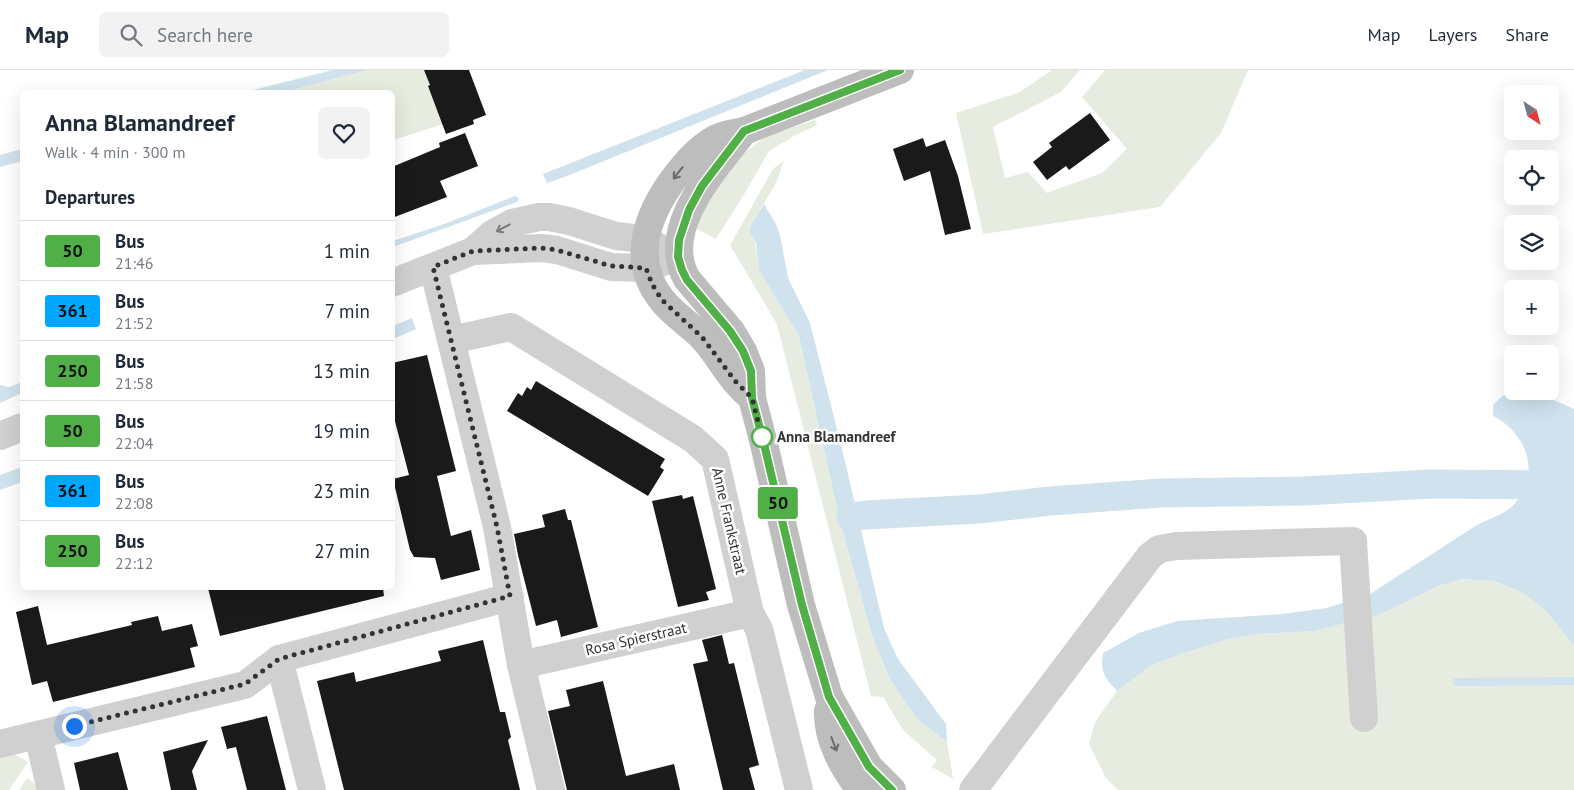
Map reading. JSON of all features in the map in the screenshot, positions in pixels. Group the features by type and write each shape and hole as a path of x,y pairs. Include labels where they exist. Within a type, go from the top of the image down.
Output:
{"main road":[{"path":"752,398 736,382 702,337 662,300 652,284 646,268 644,239 659,199 690,158 714,140 722,136 744,131 900,70"},
{"path":"744,131 702,186 689,210 679,240 678,257 687,280 730,331 743,351 751,371 752,398 802,605 829,697 869,767 892,790"},
{"path":"829,697 828,725 834,746 846,771 860,790"}],"street":[{"path":"473,251 492,234 512,223 539,217 549,217 569,221 616,236 644,239 678,257"},
{"path":"556,238 587,244"},
{"path":"395,282 473,251 542,248 557,250 611,266 646,268 678,257"},
{"path":"433,267 497,527 521,665 550,790"},
{"name":"Anne Frankstraat","path":"452,340 511,327 693,439 715,459 750,613 758,629 800,790"},
{"path":"0,436 20,428"},
{"path":"973,790 1144,564 1159,549 1177,546 1353,540 1364,718"},
{"path":"0,744 245,684 279,659 510,596"},
{"name":"Rosa Spierstraat","path":"521,665 750,613"},
{"path":"279,659 312,790"},
{"path":"38,735 51,790"}],"shaded area":[{"path":"332,70 443,70 456,120 395,139 395,90 253,90"},
{"path":"1052,70 1080,70 1061,92 993,127 1005,178 1028,172 1047,193 1102,173 1127,149 1082,97 1105,70 1248,70 1221,133 1160,207 983,234 956,113 1020,92"},
{"path":"815,120 817,125 769,151 716,239 695,228 699,209 729,165 765,137"},
{"path":"784,160 776,183 752,223 759,270 799,336 840,522 873,639 890,679 917,719 947,742 953,779 932,767 937,760 903,730 883,697 871,696 777,324 730,245 773,169"},
{"path":"1460,579 1494,581 1522,592 1547,612 1574,646 1574,790 1118,790 1106,778 1089,744 1095,722 1117,691 1150,666 1225,640 1259,634 1314,631 1380,614 1438,586"},
{"path":"10,752 28,762 9,790 0,790 0,754"},
{"path":"27,778 38,786 39,790 19,790"}],"water":[{"path":"334,70 366,70 291,90 254,90"},
{"path":"805,70 828,70 567,176 547,183 543,174"},
{"path":"20,150 20,162 0,167 0,155"},
{"path":"515,196 519,198 517,202 395,246 395,240 447,223"},
{"path":"764,204 780,235 788,278 810,323 884,628 898,659 946,724 947,742 917,719 890,679 873,639 840,522 799,336 759,270 756,243 750,232 752,223"},
{"path":"412,318 416,329 395,338 395,325"},
{"path":"20,383 20,394 0,403 0,385 9,387"},
{"path":"1504,395 1504,400 1554,400 1574,409 1574,646 1547,612 1522,592 1494,581 1461,579 1438,586 1381,614 1314,631 1259,634 1225,640 1181,654 1150,666 1117,691 1106,678 1102,665 1103,653 1139,633 1177,621 1282,614 1327,608 1370,594 1477,525 1503,513 1513,506 1529,485 1529,467 1523,444 1519,438 1504,423 1493,416 1493,405"},
{"path":"20,468 20,483 0,490 0,475"}],"building":[{"path":"424,70 469,70 486,115 473,120 474,124 446,134"},
{"path":"1090,113 1110,140 1069,170 1066,166 1047,180 1033,162 1052,147 1049,143"},
{"path":"465,133 478,166 440,181 447,197 395,217 395,166 440,147 439,143"},
{"path":"923,138 926,147 945,140 958,176 971,229 945,235 930,171 904,181 893,149"},
{"path":"427,355 456,471 437,476 451,536 471,530 480,570 441,580 435,558 414,557 410,550 395,487 395,478 409,475 395,421 395,362"},
{"path":"536,381 665,459 660,467 664,470 648,496 507,411 518,393 522,396 527,387 531,390"},
{"path":"682,495 683,499 693,496 716,589 706,592 709,600 678,607 652,501"},
{"path":"565,509 568,520 571,520 598,627 561,637 557,620 536,626 514,534 545,527 542,515"},
{"path":"208,590 383,590 384,596 220,636"},
{"path":"38,606 47,645 132,625 131,622 158,616 162,631 192,624 198,646 190,648 195,667 53,702 47,681 32,685 16,612"},
{"path":"722,635 729,664 734,663 759,765 749,768 755,790 723,790 693,664 708,661 702,640"},
{"path":"483,640 500,712 505,712 511,737 508,740 520,790 344,790 317,681 354,672 356,682 441,661 438,651"},
{"path":"603,681 626,776 674,764 680,790 567,790 548,711 570,706 566,690"},
{"path":"267,716 286,790 247,790 236,747 227,749 221,727"},
{"path":"208,740 192,771 197,790 171,790 163,752"},
{"path":"118,752 128,790 80,790 74,763"}],"waterway":[{"path":"851,517 979,509 1050,501 1161,493 1304,491 1431,484 1574,485"},
{"path":"1457,682 1574,681"}],"bus line":[{"name":"50","path":"892,790 869,767 829,697 802,605 752,398 751,371 743,351 710,305 687,280 678,257 679,240 689,210 702,186 744,131 900,70"}],"place":[{"name":"Anna Blamandreef","path":"762,437"}],"route":[{"path":"74,726 245,684 279,659 510,596 497,527 433,267 473,251 542,248 557,250 611,266 646,268 652,284 662,300 702,337 736,382 752,398 762,437"}]}
